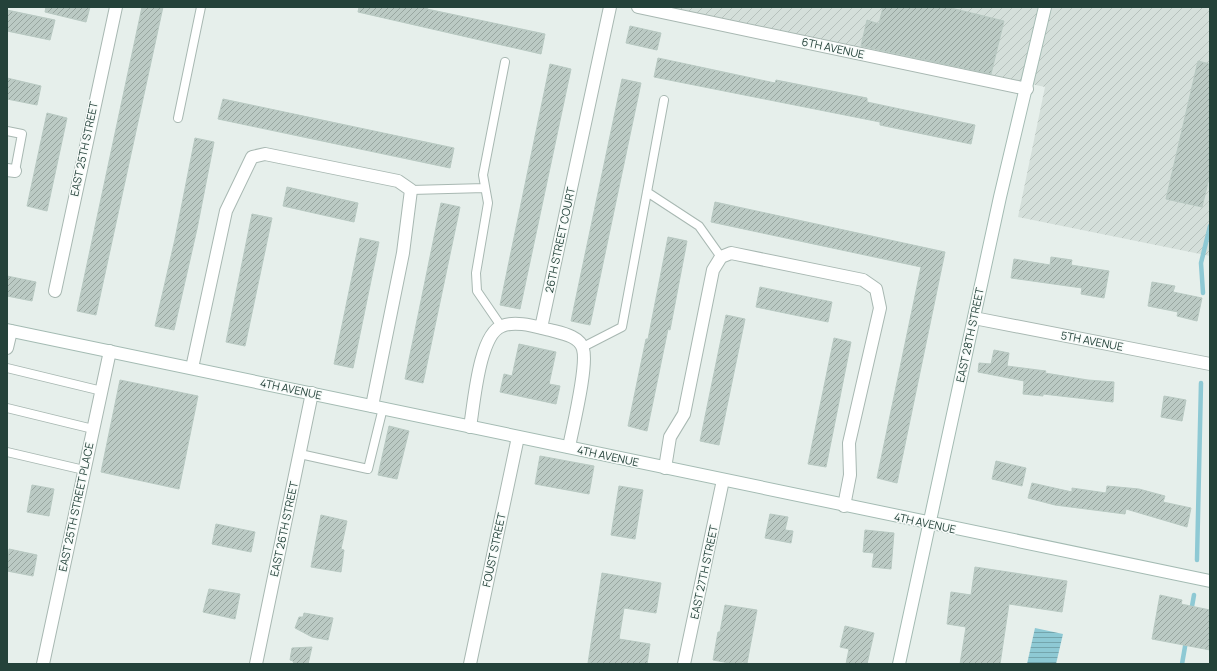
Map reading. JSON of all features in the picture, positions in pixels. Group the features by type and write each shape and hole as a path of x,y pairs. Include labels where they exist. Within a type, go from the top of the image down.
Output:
{"street":[{"name":"EAST 25TH STREET","path":"55,291 116,7"},
{"name":"26TH STREET COURT","path":"541,328 610,7"},
{"name":"6TH AVENUE","path":"638,7 1027,89"},
{"name":"EAST 28TH STREET","path":"899,664 974,318 1045,7"},
{"path":"192,368 226,211 252,157 265,154 398,181 411,190 403,253 378,407"},
{"path":"665,468 670,437 684,414 713,270 721,257 732,253 863,280 876,289 880,308 849,443 850,475 844,506"},
{"name":"5TH AVENUE","path":"974,318 1210,364"},
{"path":"470,426 484,350 491,336 501,326 513,324 541,328 574,338 583,347 584,363 569,447"},
{"path":"7,348 9,330"},
{"name":"4TH AVENUE","path":"9,330 930,524 1210,581"},
{"name":"EAST 25TH STREET PLACE","path":"43,664 110,351"},
{"name":"EAST 26TH STREET","path":"256,664 312,394"},
{"name":"FOUST STREET","path":"470,664 518,437"},
{"name":"EAST 27TH STREET","path":"684,664 723,480"}],"lane":[{"path":"178,118 200,7"},
{"path":"501,326 477,291 476,273 488,203 483,175 505,62"},
{"path":"583,347 622,327 664,100"},
{"path":"7,131 22,134 11,170"},
{"path":"411,190 485,188"},
{"path":"647,192 699,226 721,257"},
{"path":"7,368 102,391"},
{"path":"300,454 368,469 378,407"},
{"path":"7,408 93,429"},
{"path":"7,452 84,470"}],"shaded area":[{"path":"668,7 1210,7 1210,256 1018,217 1045,87"}],"water":[{"path":"1035,628 1063,634 1056,664 1027,664"}],"building":[{"path":"46,7 90,7 86,22 45,12"},
{"path":"142,7 163,7 96,315 77,311"},
{"path":"359,7 428,7 427,9 545,34 541,54 358,12"},
{"path":"883,7 947,7 1004,21 991,74 861,46 867,20 879,24"},
{"path":"7,10 55,20 50,40 7,31"},
{"path":"630,26 661,33 657,50 626,43"},
{"path":"658,58 775,83 776,80 867,98 867,102 975,125 971,144 880,125 880,122 654,77"},
{"path":"1198,61 1210,64 1210,174 1202,207 1166,199"},
{"path":"550,64 571,69 520,309 500,305"},
{"path":"7,78 41,86 37,105 7,99"},
{"path":"622,79 641,83 590,325 571,321"},
{"path":"223,99 454,148 450,168 218,119"},
{"path":"47,113 67,118 47,211 27,206"},
{"path":"195,138 214,142 197,229 174,330 155,326 175,239"},
{"path":"287,187 358,203 354,222 283,206"},
{"path":"715,202 945,252 897,483 877,478 921,267 711,222"},
{"path":"441,203 460,207 423,383 405,379"},
{"path":"252,214 272,218 245,346 226,342"},
{"path":"668,237 687,241 670,330 668,329 647,431 628,426 646,339 648,339"},
{"path":"360,238 379,242 353,368 334,364"},
{"path":"1051,257 1072,260 1071,265 1109,271 1104,298 1081,294 1082,288 1011,278 1014,259 1050,265"},
{"path":"7,276 36,282 32,301 7,296"},
{"path":"1152,282 1175,286 1173,292 1202,298 1197,321 1177,316 1178,312 1148,306"},
{"path":"760,287 832,302 828,322 756,307"},
{"path":"726,315 745,319 719,445 700,441"},
{"path":"834,338 851,342 826,467 808,464"},
{"path":"519,344 556,352 549,384 560,386 556,404 500,392 504,374 512,376"},
{"path":"994,350 1009,353 1007,366 1046,371 1045,373 1088,380 1114,382 1113,402 1043,394 1043,396 1023,394 1024,381 978,372 979,363 991,364"},
{"path":"120,380 198,396 179,489 101,472"},
{"path":"1164,396 1186,400 1182,421 1161,417"},
{"path":"389,426 409,431 397,479 378,475"},
{"path":"540,456 594,466 589,494 535,484"},
{"path":"996,461 1026,468 1022,486 992,479"},
{"path":"1032,483 1072,492 1072,488 1106,493 1107,486 1139,489 1165,496 1163,502 1191,508 1187,527 1126,509 1125,514 1055,505 1028,498"},
{"path":"32,485 54,489 49,516 27,512"},
{"path":"619,486 643,490 635,539 611,535"},
{"path":"770,514 788,517 785,530 793,531 791,543 765,538"},
{"path":"321,515 347,521 341,549 344,550 341,572 311,567"},
{"path":"216,524 255,532 251,552 212,544"},
{"path":"865,530 894,533 891,569 872,567 874,553 863,552"},
{"path":"9,549 37,555 33,576 7,571"},
{"path":"975,567 1067,581 1062,612 1009,604 1000,664 960,664 966,627 947,624 951,592 971,595"},
{"path":"602,573 661,583 656,613 624,608 619,639 650,644 647,664 588,663"},
{"path":"209,589 240,594 235,619 203,612"},
{"path":"1160,595 1182,600 1181,604 1210,610 1210,650 1152,639"},
{"path":"725,605 757,610 747,663 742,662 740,664 735,664 713,660"},
{"path":"304,613 333,618 328,640 312,637 295,628 299,617 303,617"},
{"path":"845,626 874,633 867,664 846,664 849,649 840,647"},
{"path":"312,647 308,664 294,664 293,661 290,660 292,648"}],"waterway":[{"path":"1203,293 1201,263 1210,226"},
{"path":"1197,560 1201,383"},
{"path":"1191,612 1194,595"},
{"path":"1182,664 1186,641"}]}
